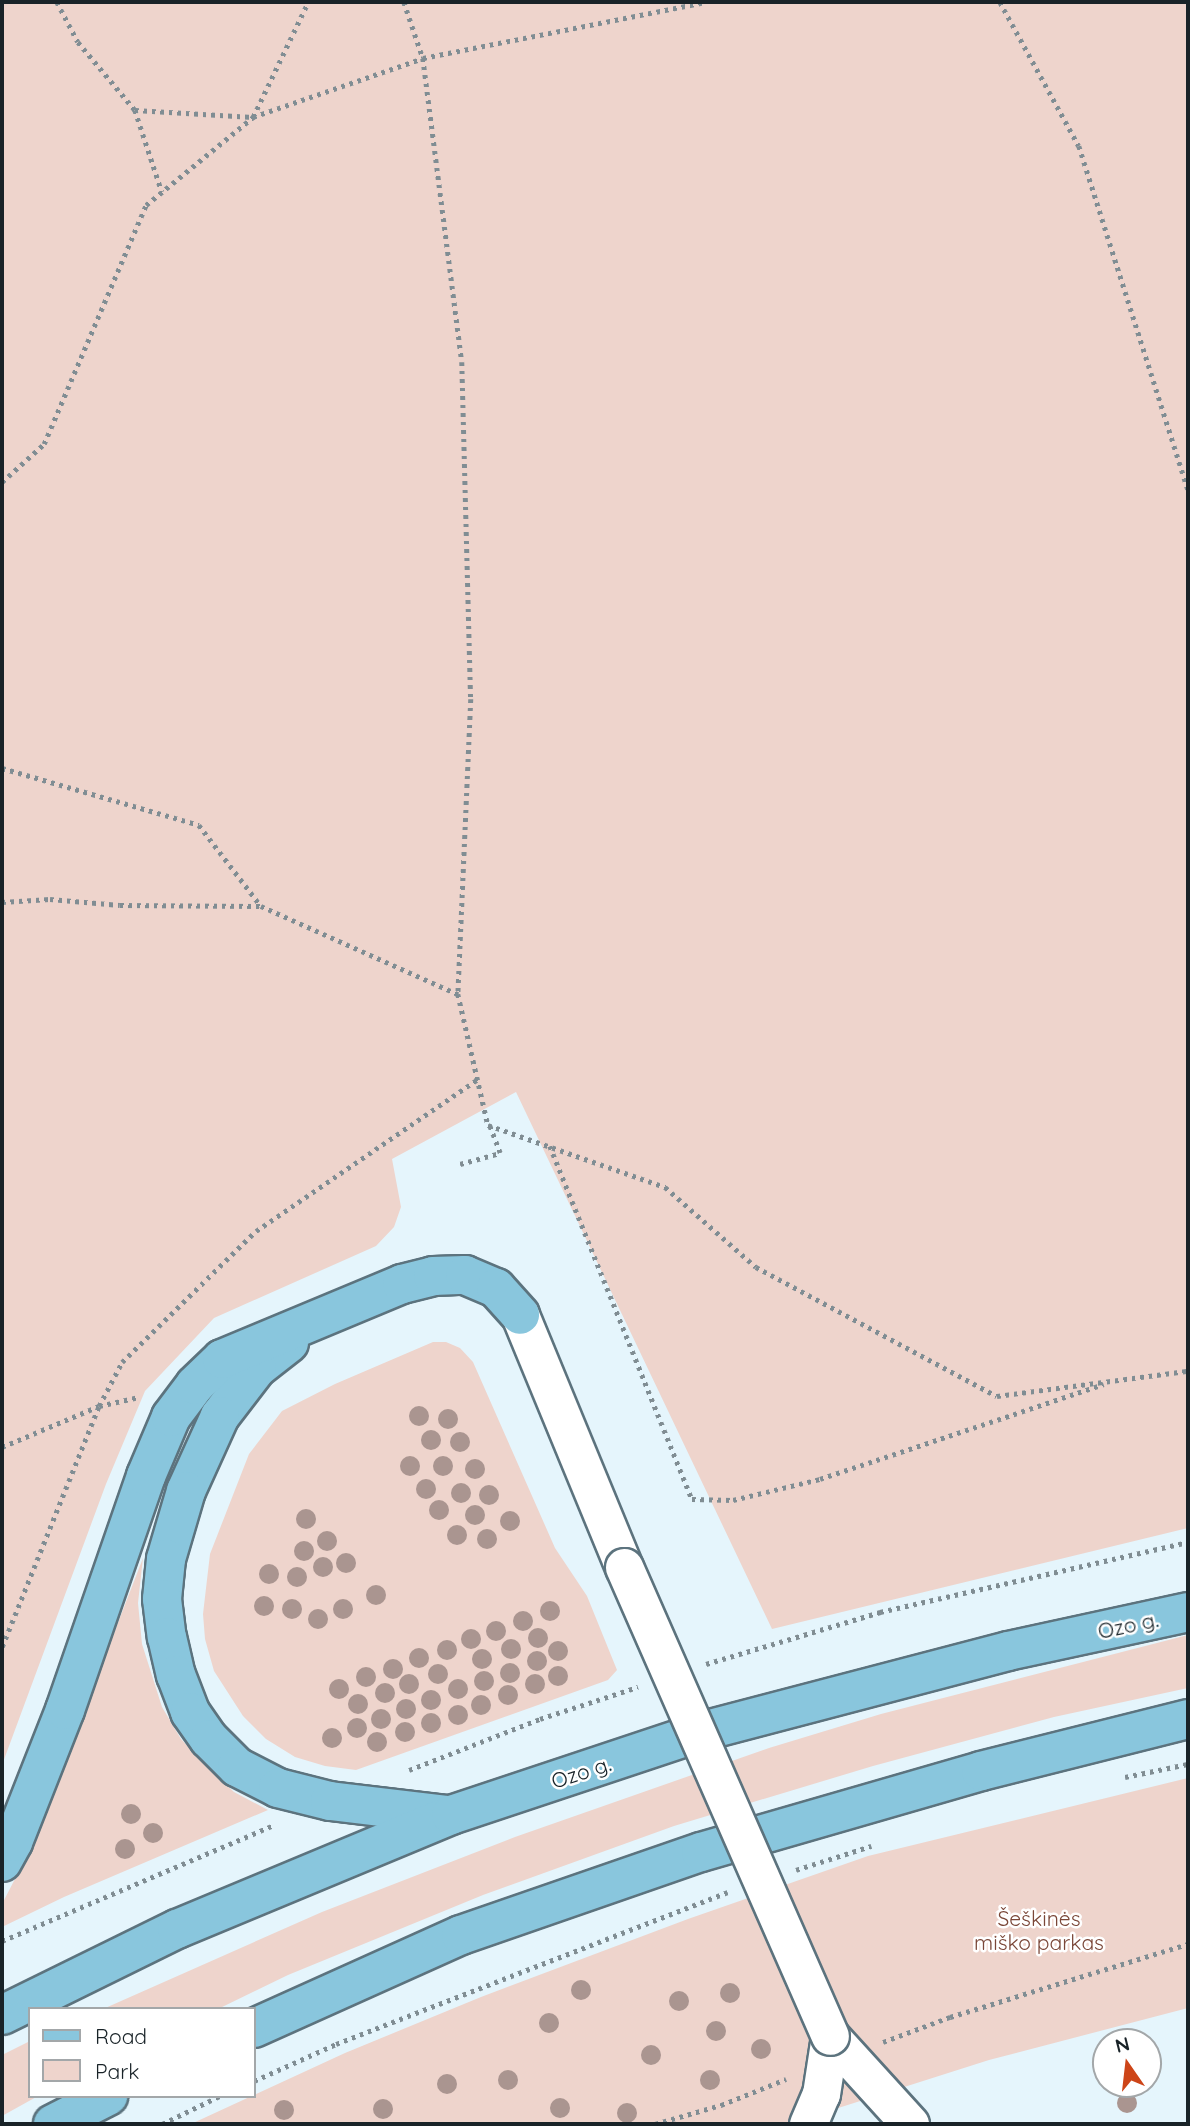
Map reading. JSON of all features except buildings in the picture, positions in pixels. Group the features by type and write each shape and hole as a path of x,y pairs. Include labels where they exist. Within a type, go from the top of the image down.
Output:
{"main road":[{"path":"2,1862 13,1842 65,1710 146,1476 172,1417 195,1385 222,1359 402,1284 433,1276 465,1275 496,1288 520,1315"},
{"path":"317,1321 257,1368 220,1416 186,1491 166,1559 162,1599 176,1675 190,1712 209,1739 237,1767 278,1788 330,1801 451,1815"},
{"name":"Ozo g.","path":"2,2015 177,1929 451,1815 707,1730 1008,1651 1188,1612"},
{"path":"256,2027 461,1935 701,1852 981,1771 1188,1719"},
{"path":"53,2124 104,2098"}],"street":[{"path":"520,1315 624,1567 838,2046 905,2124"},
{"path":"808,2124 838,2046"}],"path":[{"path":"57,2 78,42 135,110 162,192"},
{"path":"253,117 308,2"},
{"path":"404,2 423,58 462,362 471,699 458,994 488,1125 500,1153 460,1164"},
{"path":"2,482 44,444 146,205 253,117 423,58 706,2"},
{"path":"1000,2 1079,146 1188,489"},
{"path":"135,110 253,117"},
{"path":"2,768 199,825 261,906"},
{"path":"2,902 50,899 120,905 261,906 458,994"},
{"path":"488,1125 665,1187 756,1267 997,1396 1188,1371"},
{"path":"550,1146 692,1499 733,1500 820,1479 1115,1381"},
{"path":"2,1447 99,1406 195,1385"},
{"path":"696,1667 880,1612 1188,1542"},
{"path":"404,1772 540,1719 644,1684"},
{"path":"1124,1778 1188,1764"},
{"path":"2,1941 330,1801"},
{"path":"792,1871 879,1843"},
{"path":"256,2080 336,2044 731,1890"},
{"path":"838,2046 950,2017 1188,1944"},
{"path":"655,2124 721,2105 787,2079"},
{"path":"162,2124 216,2098"}],"green space":[{"path":"2,2 1188,2 1188,1528 772,1629 516,1092 392,1159 401,1207 394,1227 376,1246 214,1318 145,1391 106,1484 2,1765"},
{"path":"433,1342 446,1342 460,1348 473,1362 555,1548 587,1596 617,1670 608,1680 356,1770 325,1766 295,1757 266,1739 243,1716 214,1671 205,1639 203,1614 210,1554 249,1454 282,1411 335,1384"},
{"path":"143,1558 138,1603 142,1644 162,1707 181,1739 209,1769 234,1792 268,1810 64,1897 2,1927 2,1904 30,1850"},
{"path":"1188,1635 1188,1688 1054,1717 873,1766 674,1826 483,1895 288,1975 222,2007 108,2007 322,1912 515,1837 769,1748 881,1714"},
{"name":"Šeškinės miško parkas","path":"1188,1778 1188,2008 1111,2028 1092,2028 1092,2033 989,2060 788,2124 191,2124 247,2098 256,2098 256,2094 345,2053 481,1997 688,1919 868,1856"},
{"path":"28,2042 28,2098 34,2098 2,2116 2,2055"}]}
